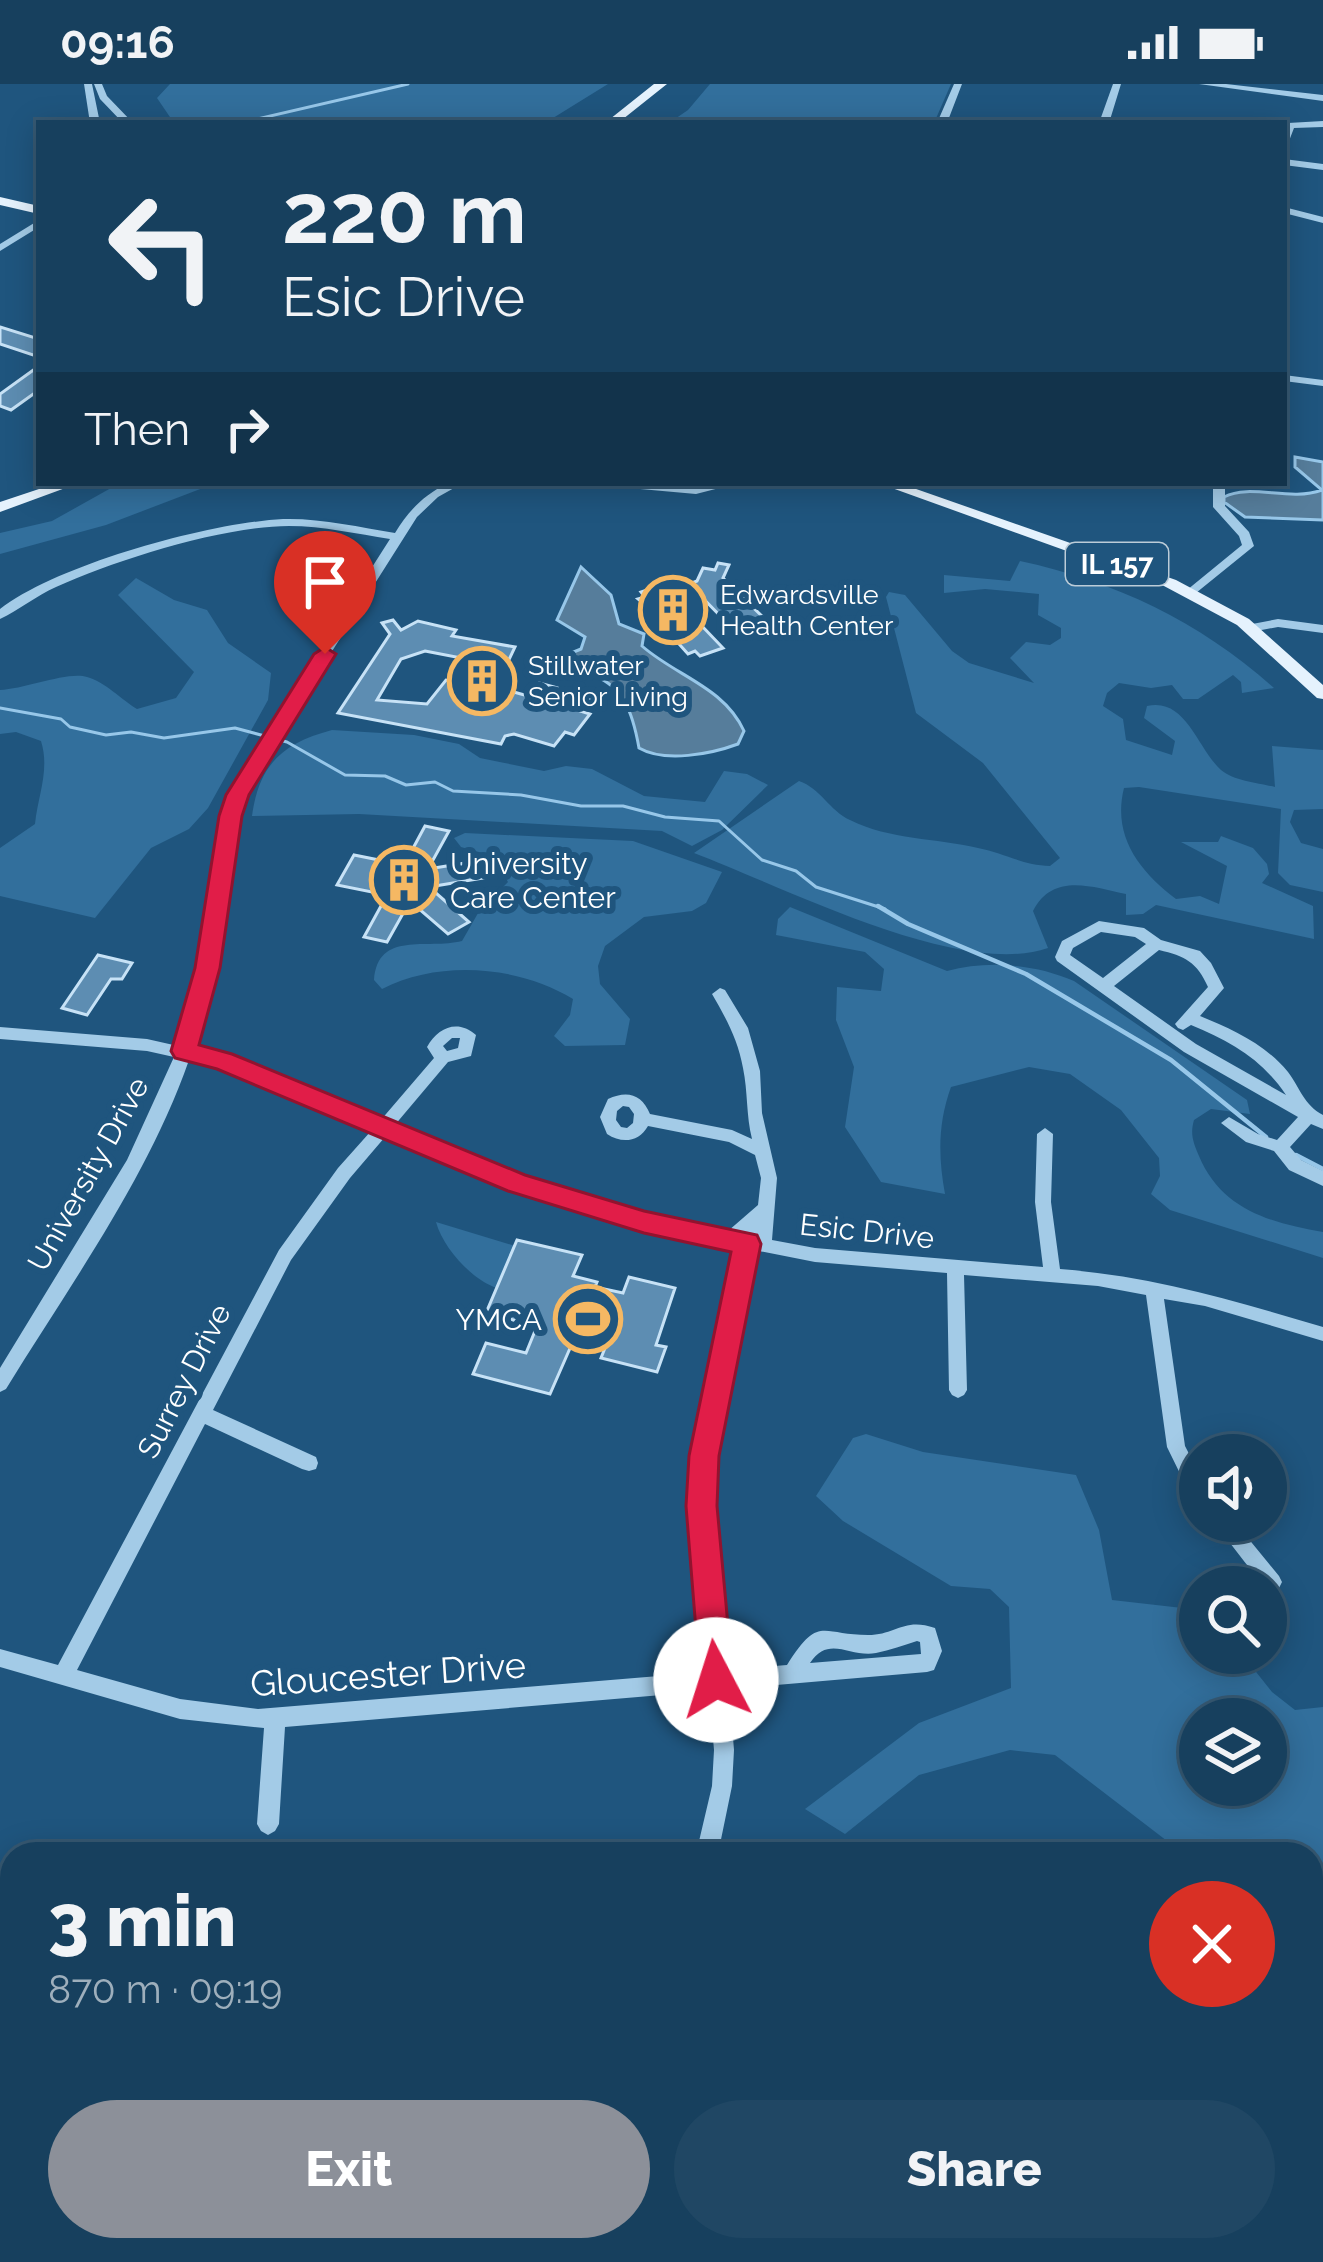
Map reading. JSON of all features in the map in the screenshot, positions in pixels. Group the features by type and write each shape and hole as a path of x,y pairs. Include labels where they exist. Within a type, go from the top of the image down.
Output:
{"main road":[{"path":"614,120 661,84"},
{"path":"0,201 36,209"},
{"path":"0,507 63,486"},
{"name":"IL 157","path":"893,486 1191,593 1251,628 1323,694"}],"street":[{"path":"88,84 94,120"},
{"path":"98,84 104,98 125,118"},
{"path":"943,120 958,84"},
{"path":"1105,120 1117,84"},
{"path":"1203,84 1323,98"},
{"path":"1287,135 1292,125 1323,124"},
{"path":"1287,162 1323,167"},
{"path":"1287,211 1323,220"},
{"path":"0,253 36,225"},
{"path":"0,253 36,235"},
{"path":"1287,377 1323,383"},
{"name":"University Drive","path":"0,1384 135,1156 184,1051 208,968 230,816 238,795 398,537 422,504 452,486"},
{"path":"651,486 696,490 717,486"},
{"path":"1191,593 1248,546 1245,535 1220,507 1219,486"},
{"path":"0,615 27,593 74,573 253,526 314,524 398,537"},
{"path":"1251,628 1277,623 1323,628"},
{"path":"1174,1036 1216,988 1197,954 1156,944 1139,932 1099,926 1066,945 1062,957 1174,1036 1312,1117"},
{"path":"1103,986 1156,944"},
{"path":"709,1842 722,1786 724,1750 702,1506 704,1456 747,1243 763,1210 769,1178 754,1114 748,1050 720,994"},
{"path":"1188,1017 1245,1042 1274,1064 1312,1117"},
{"name":"Esic Drive","path":"0,1033 184,1051 223,1060 580,1204 747,1243 1154,1288 1323,1334"},
{"name":"Surrey Drive","path":"63,1676 285,1255 382,1128 443,1058"},
{"path":"719,1132 754,1114"},
{"path":"1280,1147 1312,1117"},
{"path":"645,1119 719,1132 760,1150"},
{"path":"1229,1123 1252,1138 1280,1147 1295,1165 1323,1179"},
{"path":"1046,1134 1043,1202 1052,1274"},
{"path":"747,1243 763,1210"},
{"path":"955,1268 958,1390"},
{"path":"1154,1288 1179,1453"},
{"path":"201,1413 309,1463"},
{"path":"1239,1542 1259,1566"},
{"name":"Gloucester Drive","path":"0,1658 180,1709 218,1716 275,1717 794,1671 927,1664 932,1651 928,1635 917,1632 871,1645 826,1638 810,1646 794,1671"},
{"path":"268,1825 275,1717"}],"shaded area":[{"path":"170,84 608,84 550,120 172,120 157,98"},
{"path":"710,84 951,84 935,120 673,120"},
{"path":"1295,457 1323,462 1323,520 1245,517 1224,502 1224,497 1235,493 1322,490 1295,467"},
{"path":"115,486 208,486 106,525 0,554 0,533 52,521"},
{"path":"1020,561 1090,580 1156,608 1217,643 1274,688 1242,693 1241,682 1233,675 1198,699 1183,699 1172,685 1151,688 1119,683 1107,693 1103,706 1123,719 1126,740 1172,755 1175,741 1144,718 1147,706 1160,705 1181,716 1226,774 1275,787 1272,746 1323,750 1323,809 1294,810 1290,822 1301,843 1323,849 1323,892 1290,885 1278,873 1281,809 1139,787 1124,788 1121,805 1132,851 1176,899 1200,896 1219,904 1227,866 1181,842 1218,842 1221,836 1253,848 1267,864 1269,874 1262,883 1313,906 1314,939 1156,905 1143,914 1126,915 1126,894 1074,885 1051,891 1033,911 1048,948 1011,954 968,951 871,924 694,853 799,781 865,827 1040,865 1050,866 1060,858 983,763 916,713 886,597 889,592 905,595 952,651 969,663 1034,683 1010,658 1026,642 1050,645 1061,638 1061,628 1038,615 1039,594 985,589 944,593 944,575 1010,581"},
{"path":"581,567 611,595 619,624 644,634 642,646 724,703 744,731 738,744 702,754 650,753 639,748 630,712 618,692 599,678 549,662 581,649 585,637 557,620"},
{"path":"136,578 174,600 207,610 228,643 271,673 268,700 208,808 189,829 151,848 95,918 0,896 0,848 35,824 44,762 41,741 16,732 0,734 0,690 87,677 137,709 176,698 194,672 118,595"},
{"path":"332,730 414,735 459,744 480,758 544,771 566,766 592,769 644,796 705,802 724,771 747,774 768,785 722,830 692,846 662,831 359,814 252,816 261,782 276,758"},
{"path":"465,833 633,841 722,872 706,903 692,911 644,917 605,946 598,966 600,984 630,1019 625,1045 565,1046 554,1036 570,1015 573,999 529,979 454,970 405,979 382,989 374,980 377,964 394,948 462,941 481,908 475,901 508,882 493,856 461,847 454,838"},
{"path":"790,907 947,971 1011,966 1074,981 1247,1100 1250,1114 1211,1109 1194,1120 1199,1156 1208,1174 1234,1201 1266,1218 1323,1232 1323,1258 1170,1210 1151,1194 1160,1176 1159,1158 1121,1110 1070,1074 1029,1067 951,1087 940,1140 945,1194 881,1182 845,1127 854,1067 836,1020 837,987 881,991 884,969 865,952 776,935 778,919"},
{"path":"436,1222 515,1246 497,1288 460,1262"},
{"path":"866,1434 923,1452 1076,1475 1099,1530 1112,1600 1179,1608 1179,1674 1258,1674 1280,1698 1179,1698 1179,1806 1287,1806 1287,1704 1295,1710 1323,1707 1323,1842 1168,1842 1055,1755 1010,1750 919,1775 845,1834 805,1809 919,1723 1011,1688 1009,1607 990,1589 951,1586 843,1521 816,1496 853,1438"}],"building":[{"path":"0,327 36,338 36,356 0,344"},
{"path":"36,368 36,392 11,410 0,406 0,394"},
{"path":"718,563 729,565 723,578 768,622 737,633 689,584 697,581 703,568 715,570"},
{"path":"662,585 723,648 700,656 695,651 688,654 671,635 678,632 638,599 645,597 641,592"},
{"name":"Stillwater Senior Living","path":"393,620 401,630 418,621 456,630 452,636 515,647 496,687 528,696 539,683 554,687 590,698 580,711 590,714 574,735 565,732 554,746 514,734 505,736 501,744 338,713 390,634 382,623","holes":["425,651 477,661 465,683 446,680 427,704 377,700 401,659"]},
{"name":"University Care Center","path":"425,826 449,831 428,869 490,859 495,876 429,887 469,922 448,934 410,901 387,942 364,937 387,895 337,885 354,855 404,865"},
{"path":"98,955 132,963 122,979 111,979 87,1015 62,1008"},
{"name":"YMCA","path":"517,1240 582,1255 573,1276 597,1282 595,1287 623,1293 629,1277 675,1288 656,1345 666,1347 657,1372 601,1358 609,1338 578,1330 550,1394 473,1374 486,1343 526,1353 537,1326 486,1313"}],"waterway":[{"path":"253,120 408,84"},
{"path":"0,708 61,719 70,727 106,735 131,732 164,738 235,728 287,742 345,775 385,776 406,785 435,782 453,791 521,795 581,806 623,806 665,817 719,821 762,860 796,871 816,887 881,908"},
{"path":"881,908 885,909"},
{"path":"881,908 1026,974 1171,1060 1266,1137"},
{"path":"1296,1155 1323,1169"}],"place":[{"name":"Edwardsville Health Center","path":"673,610"},
{"name":"Stillwater Senior Living","path":"482,681"},
{"name":"University Care Center","path":"404,880"},
{"name":"YMCA","path":"588,1319"}],"route":[{"path":"325,654 248,772 230,816 208,968 184,1051 223,1060 518,1184 644,1222 747,1244 704,1456 702,1506 716,1680"}]}
